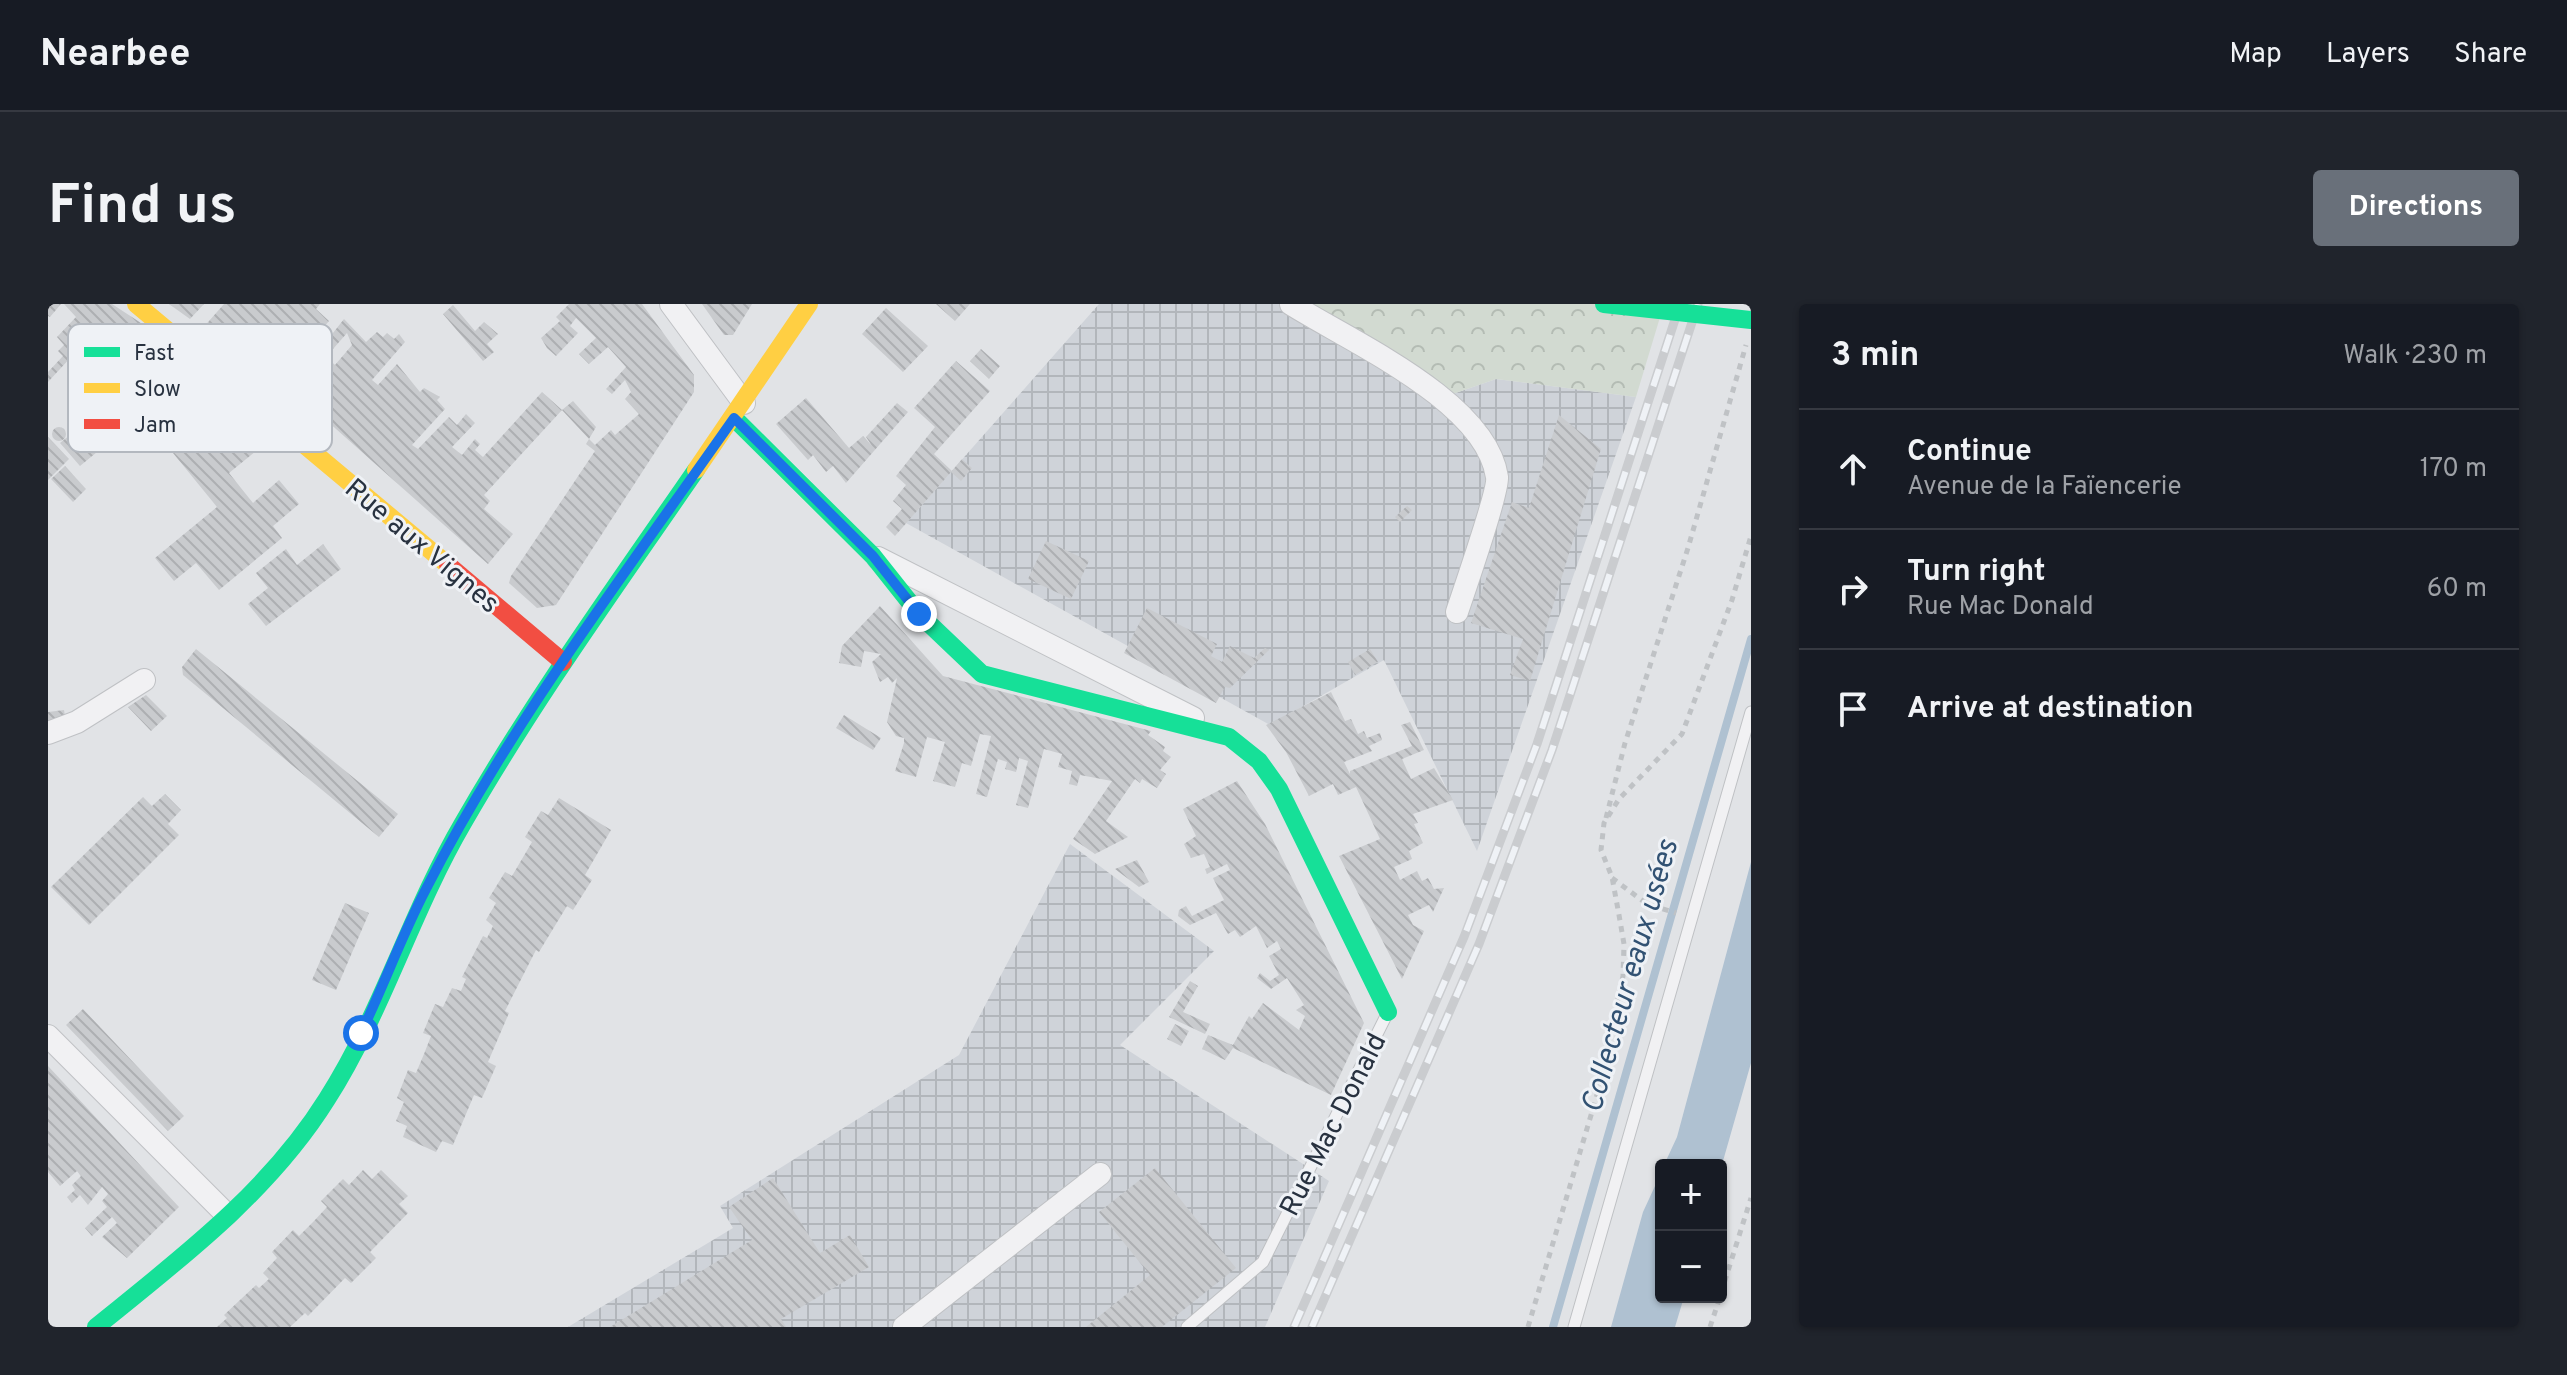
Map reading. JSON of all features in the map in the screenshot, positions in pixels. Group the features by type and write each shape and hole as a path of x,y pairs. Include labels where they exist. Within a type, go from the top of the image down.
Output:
{"street":[{"name":"Rue aux Vignes","path":"136,304 160,324"},
{"name":"Rue Mac Donald","path":"671,304 739,410 873,556 919,614 982,674 1229,737"},
{"path":"96,1327 226,1214 288,1155 328,1098 425,891 462,823 563,662 809,304"},
{"path":"1291,304 1444,397 1481,435 1498,479 1457,612"},
{"path":"1604,304 1751,320"},
{"name":"Rue aux Vignes","path":"313,452 563,662"},
{"name":"Rue Mac Donald","path":"873,556 1229,737 1259,761 1279,789 1388,1012"},
{"path":"48,733 77,722 144,680"},
{"path":"48,1036 226,1214"},
{"path":"912,1325 1100,1174"}],"lane":[{"path":"1574,1327 1751,712"},
{"name":"Rue Mac Donald","path":"1187,1327 1263,1262 1388,1012"}],"path":[{"path":"1528,1327 1597,1095 1623,976 1624,944 1612,877 1601,850 1604,823 1625,743 1688,548 1747,343"},
{"path":"1604,823 1619,799 1682,734 1732,600 1751,536"},
{"path":"1612,877 1647,904 1692,918"},
{"path":"1727,1273 1751,1198"},
{"path":"1710,1327 1718,1303"}],"shaded area":[{"path":"1099,304 1292,304 1444,397 1496,379 1636,397 1477,851 1384,660 1270,725 906,523"},
{"path":"1070,844 1214,951 1120,1045 1329,1181 1265,1327 568,1327 733,1228 720,1206 959,1055"}],"green space":[{"path":"1291,304 1664,304 1636,397 1496,379 1444,397"}],"water":[{"path":"1751,862 1751,1063 1724,1159 1667,1159 1677,1137"},
{"path":"1655,1186 1655,1303 1682,1303 1675,1327 1611,1327 1643,1212"}],"building":[{"path":"48,304 61,304 50,317 48,316"},
{"path":"64,304 112,304 141,323 69,324 76,317"},
{"path":"169,304 204,304 190,319"},
{"path":"224,304 320,304 316,309 329,321 326,324 206,324"},
{"path":"569,304 642,304 694,375 694,392 556,605 537,608 509,583 511,576 595,451 586,444 589,439 595,445 611,430 615,435 639,414 625,399 631,392 625,380 612,394 606,389 626,367 608,347 589,364 579,354 596,338 576,318 570,326 578,333 556,356 547,348 541,338 560,321 556,317"},
{"path":"702,304 752,304 733,335 724,335"},
{"path":"936,304 970,304 955,321"},
{"path":"453,305 475,331 484,322 498,334 487,344 494,352 483,361 443,314"},
{"path":"886,308 928,346 903,372 862,334"},
{"path":"344,319 366,342 377,332 383,337 387,333 394,339 399,334 405,342 372,380 378,385 397,364 420,392 424,388 440,397 437,400 445,409 412,445 418,449 449,417 457,425 466,414 475,423 452,447 462,455 475,439 480,444 475,450 483,457 542,392 562,410 484,495 490,501 484,509 513,534 488,564 332,425 332,362 335,365 352,345 347,333 332,350 332,334"},
{"path":"68,325 68,360 48,382 48,372 63,356 58,351 64,345 57,337"},
{"path":"981,349 1000,366 989,379 970,361"},
{"path":"956,361 990,391 934,454 952,471 895,536 886,527 902,509 893,501 906,485 896,476 935,427 914,408"},
{"path":"806,398 849,448 863,436 872,446 866,437 897,403 908,412 846,483 833,466 826,472 813,455 808,460 776,424"},
{"path":"573,401 596,427 589,439 562,410"},
{"path":"1559,415 1601,449 1530,681 1510,675 1523,639 1471,623 1512,502 1529,508"},
{"path":"59,427 66,434 59,441 52,434"},
{"path":"48,437 69,459 48,480"},
{"path":"68,437 68,452 97,452 80,466 60,443"},
{"path":"172,452 255,452 229,473 253,503 279,480 299,504 273,526 282,538 219,590 196,563 174,581 155,558 217,507"},
{"path":"962,459 972,468 961,481 951,472"},
{"path":"65,466 86,489 73,502 51,479"},
{"path":"1407,506 1412,510 1400,522 1395,517"},
{"path":"1046,541 1089,561 1071,599 1028,579"},
{"path":"323,544 341,569 266,626 248,604 268,588 256,573 286,549 297,565"},
{"path":"880,606 943,676 1151,731 1148,735 1165,747 1163,751 1171,757 1160,770 1166,774 1157,788 1142,779 1140,783 1135,779 1106,821 1128,837 1095,854 1073,839 1112,781 1080,775 1077,786 1069,784 1072,771 1058,767 1062,754 1044,749 1028,808 1016,805 1028,761 1019,758 1016,772 1005,769 1007,762 998,759 987,797 976,794 991,736 980,734 971,766 962,763 955,787 933,781 945,742 927,737 916,777 895,771 904,738 896,736 887,722 897,678 892,683 888,677 880,682 872,662 881,654 864,651 861,667 839,663 842,646"},
{"path":"1147,608 1217,644 1211,656 1222,662 1230,646 1254,658 1265,648 1269,650 1230,688 1225,687 1216,703 1124,653"},
{"path":"196,649 398,814 379,837 183,675 182,667"},
{"path":"1370,649 1378,662 1355,675 1348,662"},
{"path":"1331,692 1345,721 1351,719 1358,734 1364,731 1367,738 1380,733 1382,740 1369,746 1372,751 1344,762 1350,774 1350,771 1412,746 1401,725 1410,722 1424,750 1402,759 1411,779 1434,768 1453,800 1413,814 1423,843 1409,851 1412,859 1394,867 1400,880 1417,871 1422,881 1428,878 1434,889 1444,888 1433,912 1429,905 1408,915 1413,925 1424,931 1402,979 1339,856 1380,839 1356,787 1338,795 1333,784 1309,796 1286,752 1266,725"},
{"path":"146,695 167,716 151,731 128,707"},
{"path":"64,710 66,722 48,726 48,712"},
{"path":"844,715 881,738 873,750 836,728"},
{"path":"1237,781 1265,824 1364,1023 1331,1095 1233,1048 1225,1060 1202,1049 1208,1035 1233,1045 1249,1016 1252,1019 1263,1003 1299,1030 1305,1016 1296,1010 1304,1005 1287,978 1271,989 1257,978 1260,973 1270,981 1279,975 1269,956 1281,949 1277,941 1267,948 1256,926 1240,937 1235,930 1228,934 1216,913 1190,925 1178,916 1179,910 1186,906 1192,916 1224,900 1213,878 1230,870 1227,864 1207,874 1205,869 1210,867 1204,854 1191,858 1184,844 1196,836 1183,809"},
{"path":"165,794 181,810 168,824 179,835 89,925 51,887 143,797 152,806"},
{"path":"559,798 611,830 585,875 592,880 573,910 567,906 539,952 536,950 505,1011 509,1013 488,1062 496,1066 482,1098 474,1095 453,1145 442,1141 436,1152 403,1137 407,1126 396,1121 404,1102 397,1098 408,1070 416,1073 424,1054 431,1036 423,1033 435,1004 443,1007 452,988 461,991 466,979 462,977 483,936 487,938 493,926 486,920 496,903 489,898 505,872 512,876 532,842 525,837 541,811 548,815"},
{"path":"1137,860 1149,882 1139,887 1115,869"},
{"path":"345,903 369,913 336,990 312,980"},
{"path":"1190,981 1198,986 1183,1012 1210,1024 1205,1034 1169,1017"},
{"path":"83,1009 184,1116 168,1131 66,1025"},
{"path":"1175,1024 1189,1031 1181,1046 1167,1039"},
{"path":"48,1066 179,1207 127,1258 102,1237 117,1223 112,1217 92,1236 85,1228 107,1207 102,1201 108,1194 102,1187 88,1205 80,1195 72,1203 67,1197 75,1190 72,1185 81,1176 77,1171 60,1186 48,1172"},
{"path":"1155,1168 1236,1268 1162,1327 1086,1327 1150,1275 1099,1212"},
{"path":"363,1170 372,1179 381,1170 408,1196 399,1204 408,1213 370,1252 376,1258 351,1283 345,1278 308,1316 305,1313 290,1327 217,1327 227,1318 224,1315 256,1285 259,1288 269,1279 263,1273 277,1258 272,1252 293,1230 299,1236 314,1221 327,1207 321,1201 343,1179 349,1185"},
{"path":"773,1178 820,1253 850,1235 869,1267 781,1319 786,1327 610,1327 752,1240 729,1207"}],"waterway":[{"name":"Collecteur eaux usées","path":"1553,1327 1751,639"}],"railway":[{"path":"1294,1327 1464,937 1537,744 1680,304"},
{"path":"1312,1327 1479,944 1552,750 1698,304"}],"traffic: fast":[{"path":"1604,304 1751,320"},
{"path":"734,418 873,556 919,614 982,674 1229,737 1259,761 1279,789 1388,1012"},
{"path":"96,1327 221,1222 251,1194 304,1133 347,1066 444,857 463,823 576,644 696,470"}],"traffic: slow":[{"path":"136,304 160,324"},
{"path":"696,470 809,304"},
{"path":"313,452 448,565"}],"traffic: jam":[{"path":"448,565 563,662"}],"route":[{"path":"361,1033 425,891 462,823 563,662 734,418 873,556 919,614"}]}
